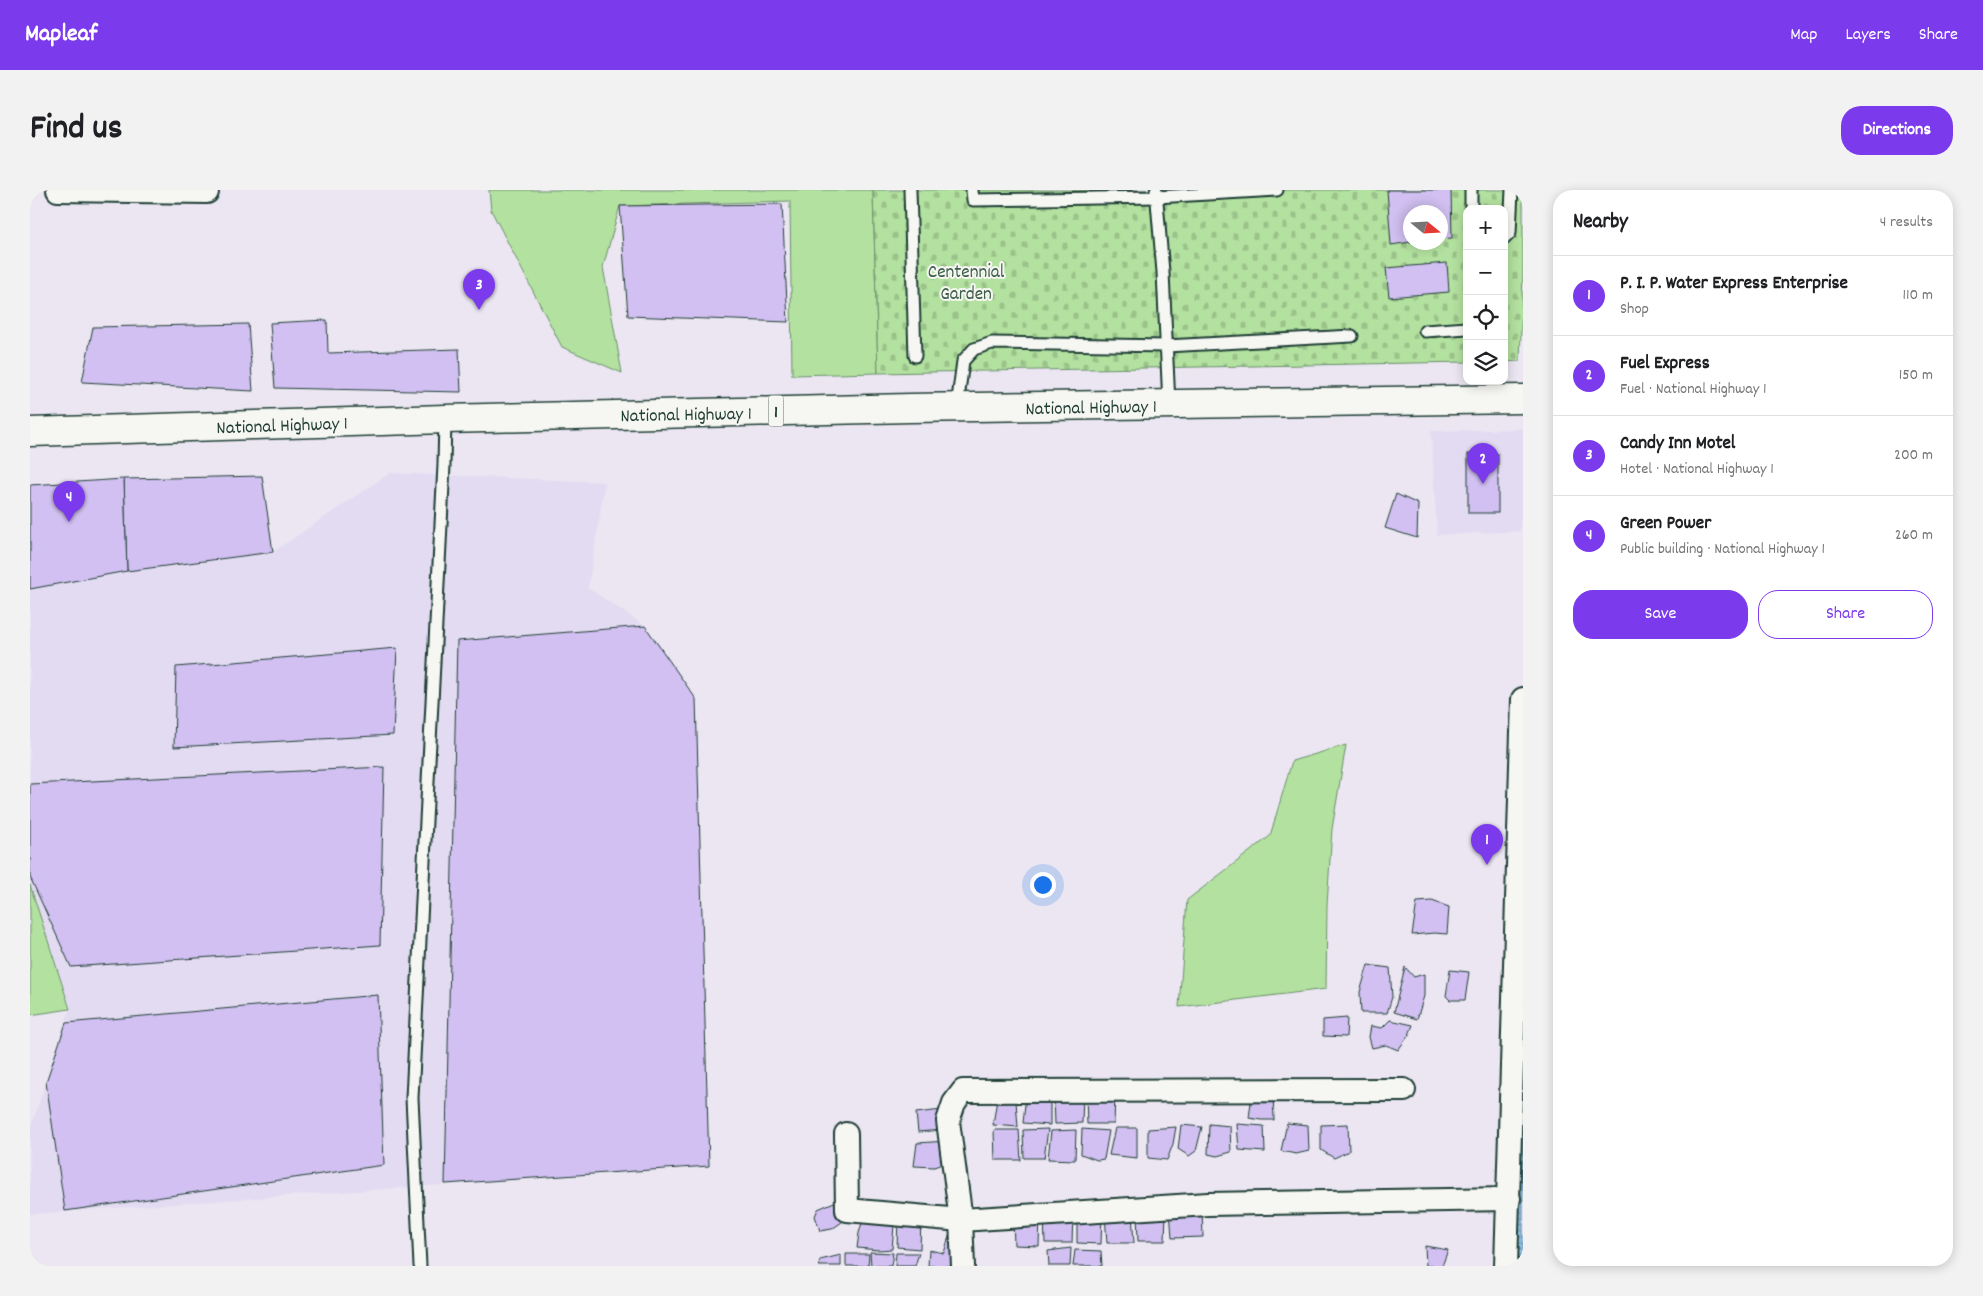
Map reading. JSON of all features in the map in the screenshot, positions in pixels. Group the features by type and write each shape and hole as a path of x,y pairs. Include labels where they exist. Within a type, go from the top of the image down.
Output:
{"highway":[{"name":"National Highway 1","path":"30,432 445,419 958,407 1169,404 1469,396 1523,399"}],"street":[{"path":"58,190 207,192"},
{"path":"1506,1266 1523,699"},
{"path":"963,1266 961,1220 948,1121 954,1103 963,1092 1404,1090"},
{"path":"846,1134 847,1210 961,1220 1208,1204 1509,1199"}],"lane":[{"path":"910,190 916,356"},
{"path":"972,190 973,200 1277,190"},
{"path":"1471,190 1471,205"},
{"path":"1508,235 1510,233 1512,190"},
{"path":"1156,193 1163,272 1169,404"},
{"path":"1424,331 1463,328"},
{"path":"958,407 963,361 974,349 992,343 1166,346 1352,336"},
{"path":"420,1266 412,1098 445,419"}],"shaded area":[{"path":"1523,429 1523,482 1520,531 1437,535 1431,431"},
{"path":"390,473 605,482 588,588 645,626 696,699 709,1166 30,1214 30,1130 70,1009 30,885 30,589 127,571 273,552"}],"green space":[{"path":"489,190 873,190 878,373 792,375 790,201 620,206 603,267 622,373 562,347 491,210"},
{"name":"Centennial Garden","path":"873,190 1523,190 1520,361 1508,362 1508,205 1463,205 1463,362 878,373"},
{"path":"1346,745 1332,829 1327,905 1326,989 1179,1007 1187,900 1270,836 1292,761"},
{"path":"30,885 70,1009 30,1015"}],"water":[{"path":"1523,960 1523,1266 1514,1266"}],"building":[{"path":"1387,190 1451,190 1452,238 1448,238 1448,205 1403,205 1403,243 1391,245"},
{"path":"782,204 788,322 628,316 620,206"},
{"path":"1447,263 1449,292 1389,297 1386,268"},
{"path":"327,320 328,353 459,349 461,392 275,388 270,323"},
{"path":"248,324 253,391 82,382 93,327"},
{"path":"1468,454 1498,454 1498,513 1468,513"},
{"path":"262,476 273,552 127,571 124,479"},
{"path":"124,479 127,571 30,589 30,485"},
{"path":"1396,494 1418,504 1417,538 1385,528"},
{"path":"645,626 696,699 709,1166 445,1184 457,641"},
{"path":"397,648 393,735 174,747 176,667"},
{"path":"384,767 380,945 71,967 30,877 30,784"},
{"path":"1432,901 1449,907 1447,934 1412,935 1417,902"},
{"path":"1368,965 1390,968 1392,997 1387,1013 1361,1013 1360,992"},
{"path":"1405,967 1414,977 1424,974 1424,996 1417,1019 1394,1012"},
{"path":"1450,970 1469,972 1465,1000 1450,1000 1446,996"},
{"path":"378,995 384,1165 65,1211 46,1082 66,1023"},
{"path":"1347,1018 1346,1037 1323,1036 1323,1020"},
{"path":"1390,1020 1413,1025 1409,1035 1398,1050 1386,1045 1372,1048 1369,1037 1371,1026 1382,1028"},
{"path":"1273,1093 1274,1120 1249,1118 1252,1094"},
{"path":"1083,1094 1082,1123 1055,1124 1054,1095"},
{"path":"1115,1094 1114,1124 1087,1124 1086,1096"},
{"path":"1026,1095 1050,1095 1050,1125 1023,1123"},
{"path":"997,1099 1016,1101 1018,1127 993,1125"},
{"path":"942,1110 942,1130 918,1132 916,1113"},
{"path":"1287,1123 1308,1125 1309,1151 1296,1154 1281,1151"},
{"path":"1209,1124 1230,1126 1231,1152 1217,1156 1208,1154"},
{"path":"1237,1124 1264,1126 1265,1152 1239,1150"},
{"path":"1348,1124 1349,1151 1334,1158 1321,1150 1321,1125"},
{"path":"1181,1125 1202,1127 1196,1151 1189,1156 1178,1149"},
{"path":"1176,1127 1173,1144 1167,1160 1148,1158 1148,1129"},
{"path":"1115,1128 1137,1128 1137,1158 1109,1155"},
{"path":"1048,1129 1044,1158 1024,1158 1023,1130"},
{"path":"1082,1129 1109,1131 1104,1159 1097,1160 1081,1154"},
{"path":"994,1130 1019,1130 1021,1160 995,1160"},
{"path":"1076,1130 1075,1160 1048,1159 1051,1131"},
{"path":"947,1141 953,1160 934,1167 914,1166 917,1143"},
{"path":"841,1199 849,1217 832,1229 820,1231 815,1216 818,1209"},
{"path":"1202,1209 1203,1237 1172,1238 1170,1210"},
{"path":"1102,1211 1101,1244 1077,1243 1077,1213"},
{"path":"1166,1211 1165,1241 1138,1241 1137,1213"},
{"path":"1073,1213 1072,1243 1045,1243 1044,1215"},
{"path":"895,1214 892,1249 857,1248 864,1216"},
{"path":"1132,1214 1134,1243 1107,1243 1105,1215"},
{"path":"1040,1215 1039,1246 1014,1245 1013,1218"},
{"path":"898,1218 921,1219 920,1249 897,1247"},
{"path":"949,1236 953,1236 958,1266 928,1266 929,1250 944,1253"},
{"path":"1425,1246 1448,1250 1442,1266 1426,1266"},
{"path":"1071,1248 1070,1266 1049,1266 1048,1251"},
{"path":"1075,1250 1101,1251 1102,1266 1073,1266"},
{"path":"870,1252 893,1253 891,1266 871,1266"},
{"path":"896,1253 919,1253 915,1266 895,1266"},
{"path":"846,1254 869,1254 868,1266 846,1266"},
{"path":"841,1255 841,1266 819,1266 820,1260"}],"place":[{"name":"Candy Inn Motel","path":"479,310"},
{"name":"Fuel Express","path":"1483,484"},
{"name":"Green Power","path":"69,522"},
{"name":"P. I. P. Water Express Enterprise","path":"1487,865"}]}
